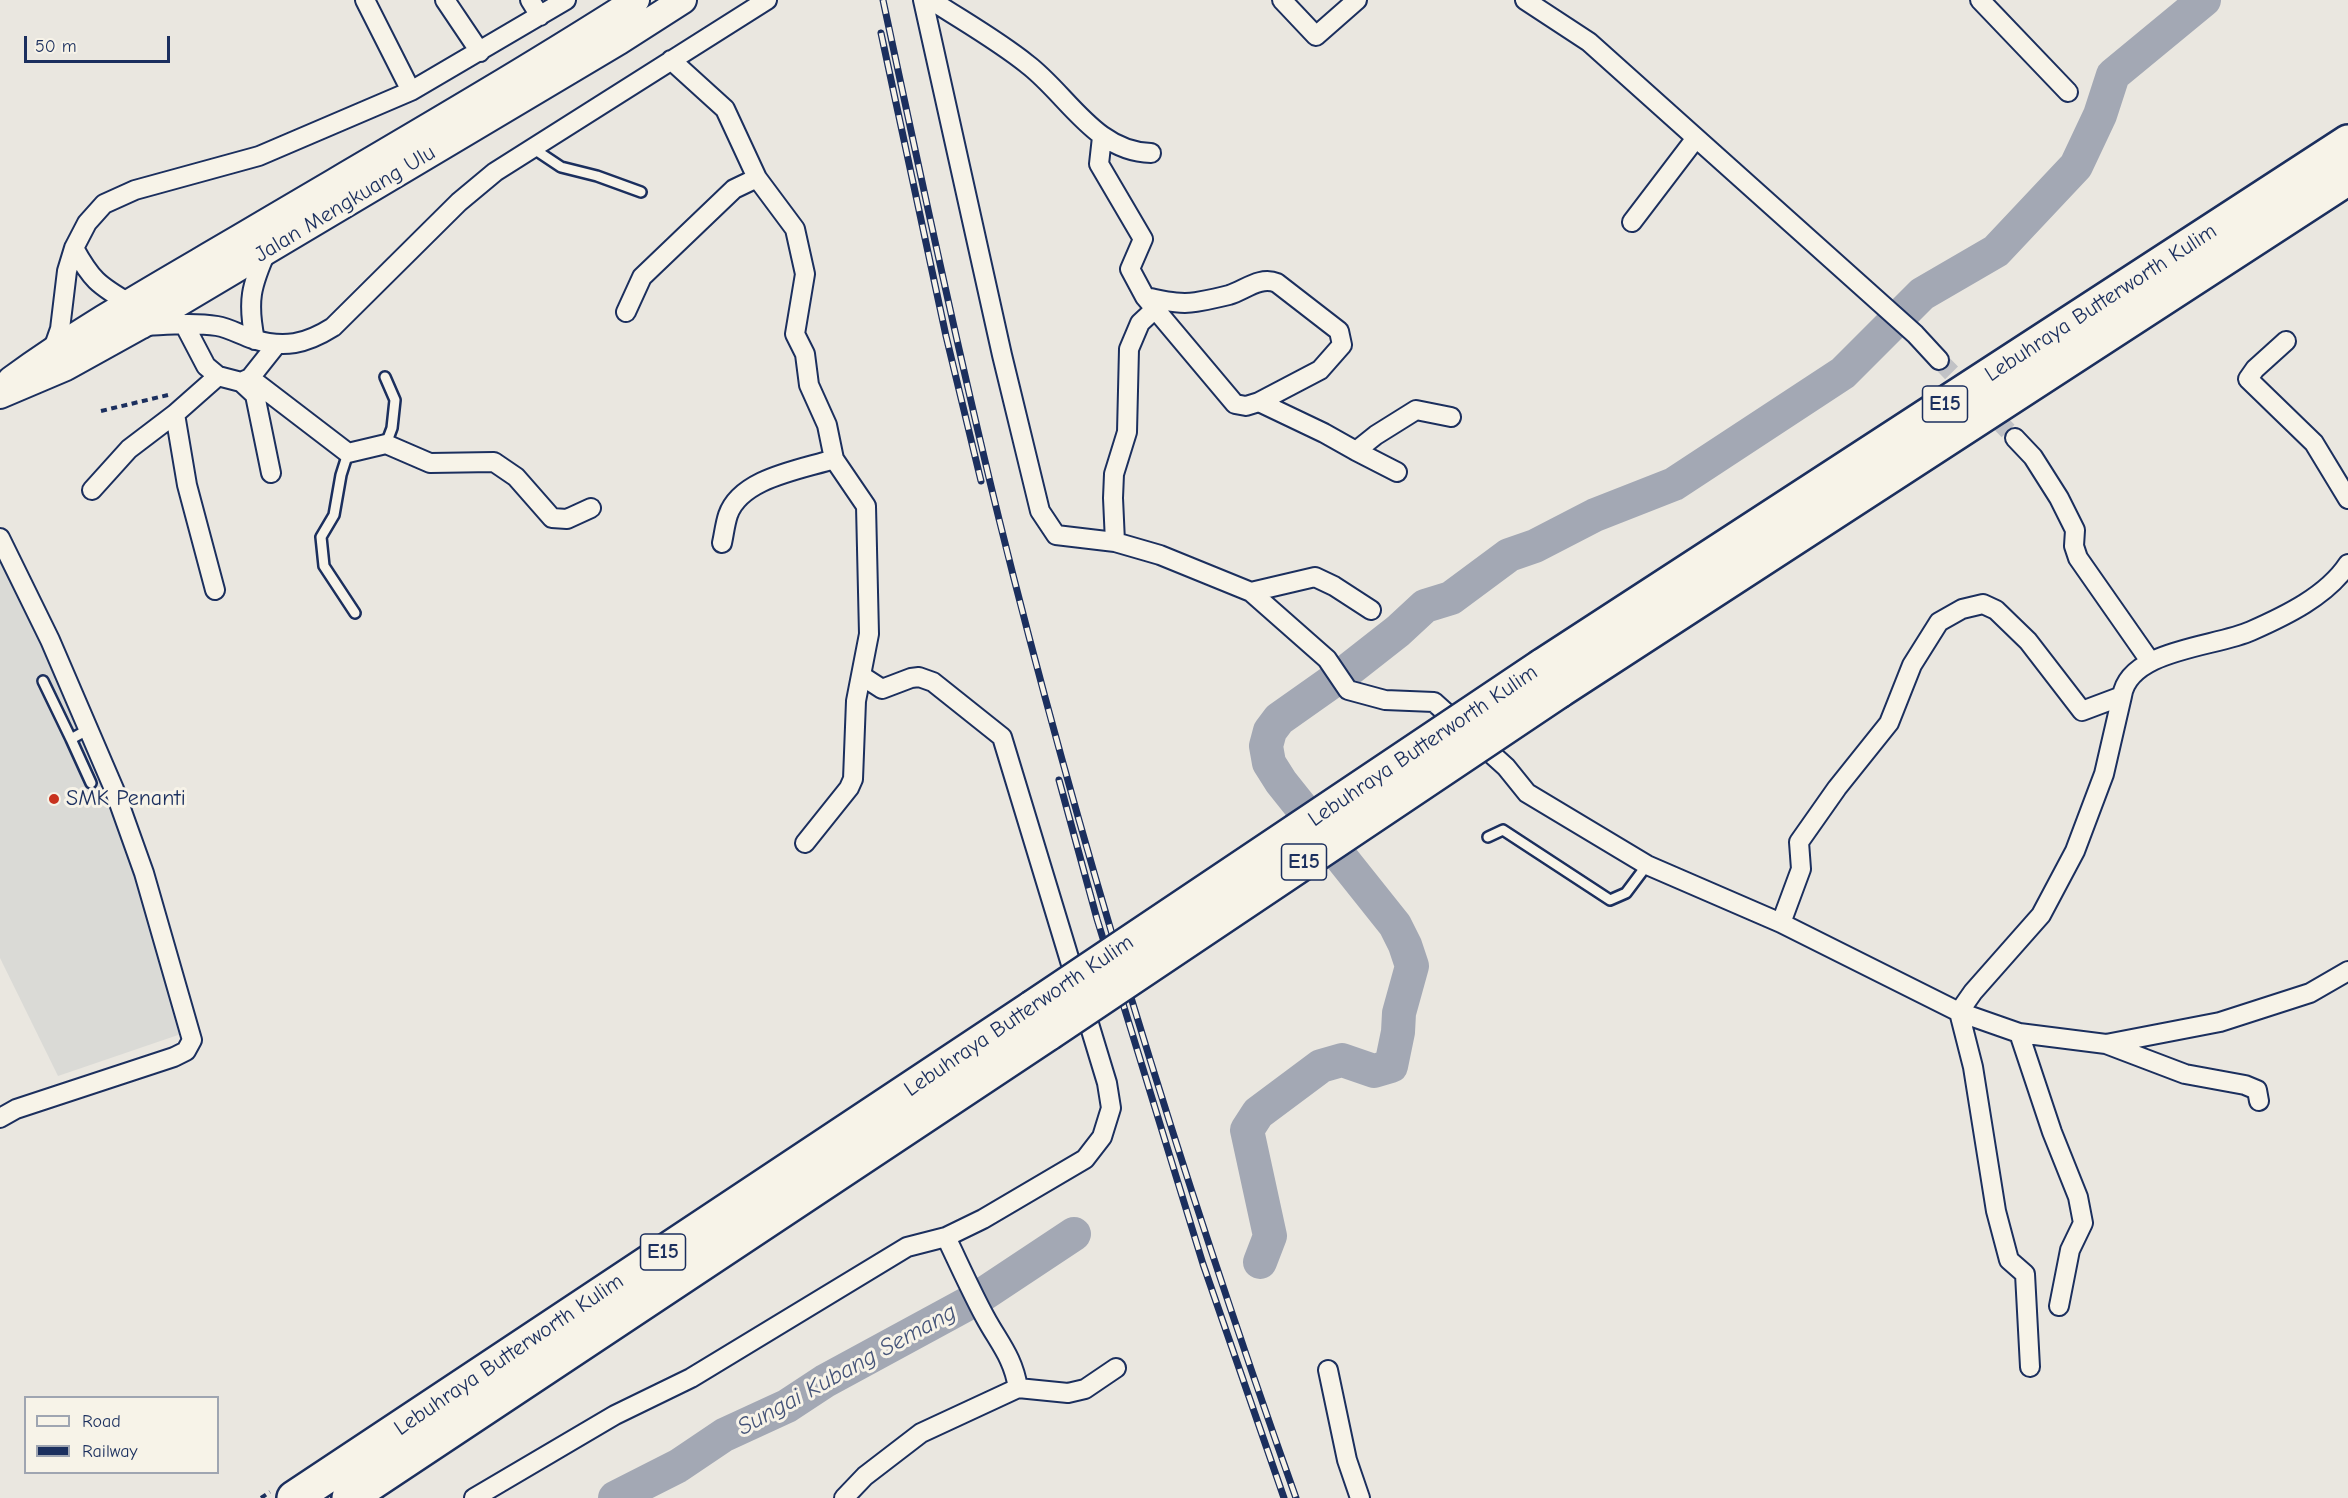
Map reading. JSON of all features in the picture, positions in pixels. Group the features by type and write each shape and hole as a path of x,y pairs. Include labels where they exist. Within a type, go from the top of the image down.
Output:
{"highway":[{"name":"Lebuhraya Butterworth Kulim","path":"349,1498 1041,1020 2348,142"},
{"name":"Lebuhraya Butterworth Kulim","path":"1550,679 2348,178"},
{"name":"Lebuhraya Butterworth Kulim","path":"294,1498 1041,1020"}],"main road":[{"name":"Jalan Mengkuang Ulu","path":"0,395 66,367 267,250 373,173 636,0"},
{"name":"Jalan Mengkuang Ulu","path":"0,387 53,350 129,303 620,41 682,0"}],"street":[{"path":"365,0 411,91"},
{"path":"445,0 480,52"},
{"path":"53,350 60,329 67,271 74,248 87,223 104,204 135,190 259,156 411,91 480,52 535,8 566,0"},
{"path":"140,326 184,324 219,326 255,340 277,344 298,344 315,338 333,327 459,202 495,172 531,147 767,0"},
{"path":"923,0 1002,355 1040,511 1056,535 1115,542 1160,555 1251,592 1327,659 1348,690 1385,700 1434,702 1506,767 1527,793 1647,865 1781,923 1959,1012 2019,1033 2106,1044 2185,1074 2245,1084 2257,1090 2259,1101"},
{"path":"931,0 948,5 1029,64 1102,137 1137,153 1151,153"},
{"path":"1282,0 1316,36 1357,0"},
{"path":"1525,0 1589,42 1915,334 1939,360"},
{"path":"1980,0 2068,92"},
{"path":"671,60 725,109 757,178 795,229 805,274 795,334 805,354 809,385 826,425 834,459 866,506 869,634 856,701 853,779 849,788 806,843"},
{"path":"1102,137 1099,164 1143,239 1130,269 1150,303 1235,404 1246,406 1259,402 1320,370 1342,345 1339,331 1271,280 1262,281 1229,295 1195,302 1150,303"},
{"path":"1632,222 1696,138"},
{"path":"626,312 642,277 735,189 757,178"},
{"path":"74,248 90,276 105,289 129,303"},
{"path":"255,340 249,312 251,293 267,250"},
{"path":"1115,542 1114,474 1126,432 1129,349 1150,303"},
{"path":"184,324 206,366 218,376 245,380 348,453 386,444 430,463 494,462 516,477 552,518 567,519 591,508"},
{"path":"2286,340 2255,369 2248,379 2314,444 2348,499"},
{"path":"245,380 277,344"},
{"path":"92,490 129,449 175,414 218,376"},
{"path":"245,380 255,395 271,473"},
{"path":"1259,402 1324,433 1396,472"},
{"path":"1356,451 1376,435 1416,410 1451,417"},
{"path":"175,414 187,485 215,590"},
{"path":"2015,438 2033,457 2059,498 2075,530 2074,546 2078,558 2150,661"},
{"path":"722,543 728,514 741,495 752,485 834,459"},
{"path":"0,538 50,640 89,729 135,846 192,1040 186,1051 174,1058 16,1109 0,1118"},
{"path":"2031,1367 2025,1274 2009,1260 1996,1211 1973,1067 1959,1012 1972,992 2041,915 2075,851 2104,774 2123,684 2150,661 2178,650 2249,632 2296,609 2339,578 2348,564"},
{"path":"1251,592 1315,578 1334,586 1371,610"},
{"path":"1781,923 1801,869 1799,842 1837,788 1889,723 1912,665 1939,622 1962,609 1983,604 1996,610 2028,641 2082,711 2122,696"},
{"path":"474,1498 615,1415 691,1378 907,1247 946,1237 983,1219 1085,1159 1102,1137 1111,1108 1107,1083 1002,737 933,682 919,677 911,678 882,689 865,678 862,679"},
{"path":"2106,1044 2220,1022 2310,993 2348,971"},
{"path":"2019,1033 2052,1132 2078,1197 2083,1223 2070,1250 2059,1306"},
{"path":"946,1237 985,1318 1005,1347 1015,1370 1018,1388"},
{"path":"844,1498 865,1476 921,1433 1018,1388 1068,1393 1085,1389 1116,1368"},
{"path":"1328,1370 1347,1460 1360,1498"}],"lane":[{"path":"531,147 561,167 597,176 641,192"},
{"path":"385,377 395,400 392,428 386,444"},
{"path":"348,453 341,474 334,515 321,537 324,566 355,613"},
{"path":"43,681 91,783"},
{"path":"71,739 89,729"},
{"path":"1488,837 1503,830 1610,900 1626,893 1647,865"}],"path":[{"path":"101,411 174,392"}],"shaded area":[{"name":"SMK Penanti","path":"0,554 24,598 136,864 181,1034 58,1076 0,958"}],"waterway":[{"name":"Sungai Kubang Semang","path":"1260,1262 1270,1236 1247,1130 1258,1113 1321,1066 1342,1060 1374,1071 1391,1066 1398,1032 1399,1013 1412,966 1395,925 1281,782 1269,763 1266,746 1270,731 1279,719 1347,671 1398,631 1425,606 1451,598 1509,555 1535,546 1595,515 1674,484 1843,373 1922,294 1996,251 2076,166 2100,115 2113,75 2204,0"},
{"name":"Sungai Kubang Semang","path":"615,1498 678,1466 724,1435 787,1406 825,1381 976,1299 1074,1234"}],"tunnel":[{"path":"1939,360 2015,438"}],"railway":[{"path":"883,0 983,454 1064,766 1099,890 1174,1134 1296,1498"},
{"path":"881,33 946,336 981,481"},
{"path":"1059,780 1097,919 1203,1264 1284,1498"}],"place":[{"name":"SMK Penanti","path":"54,799"}]}
